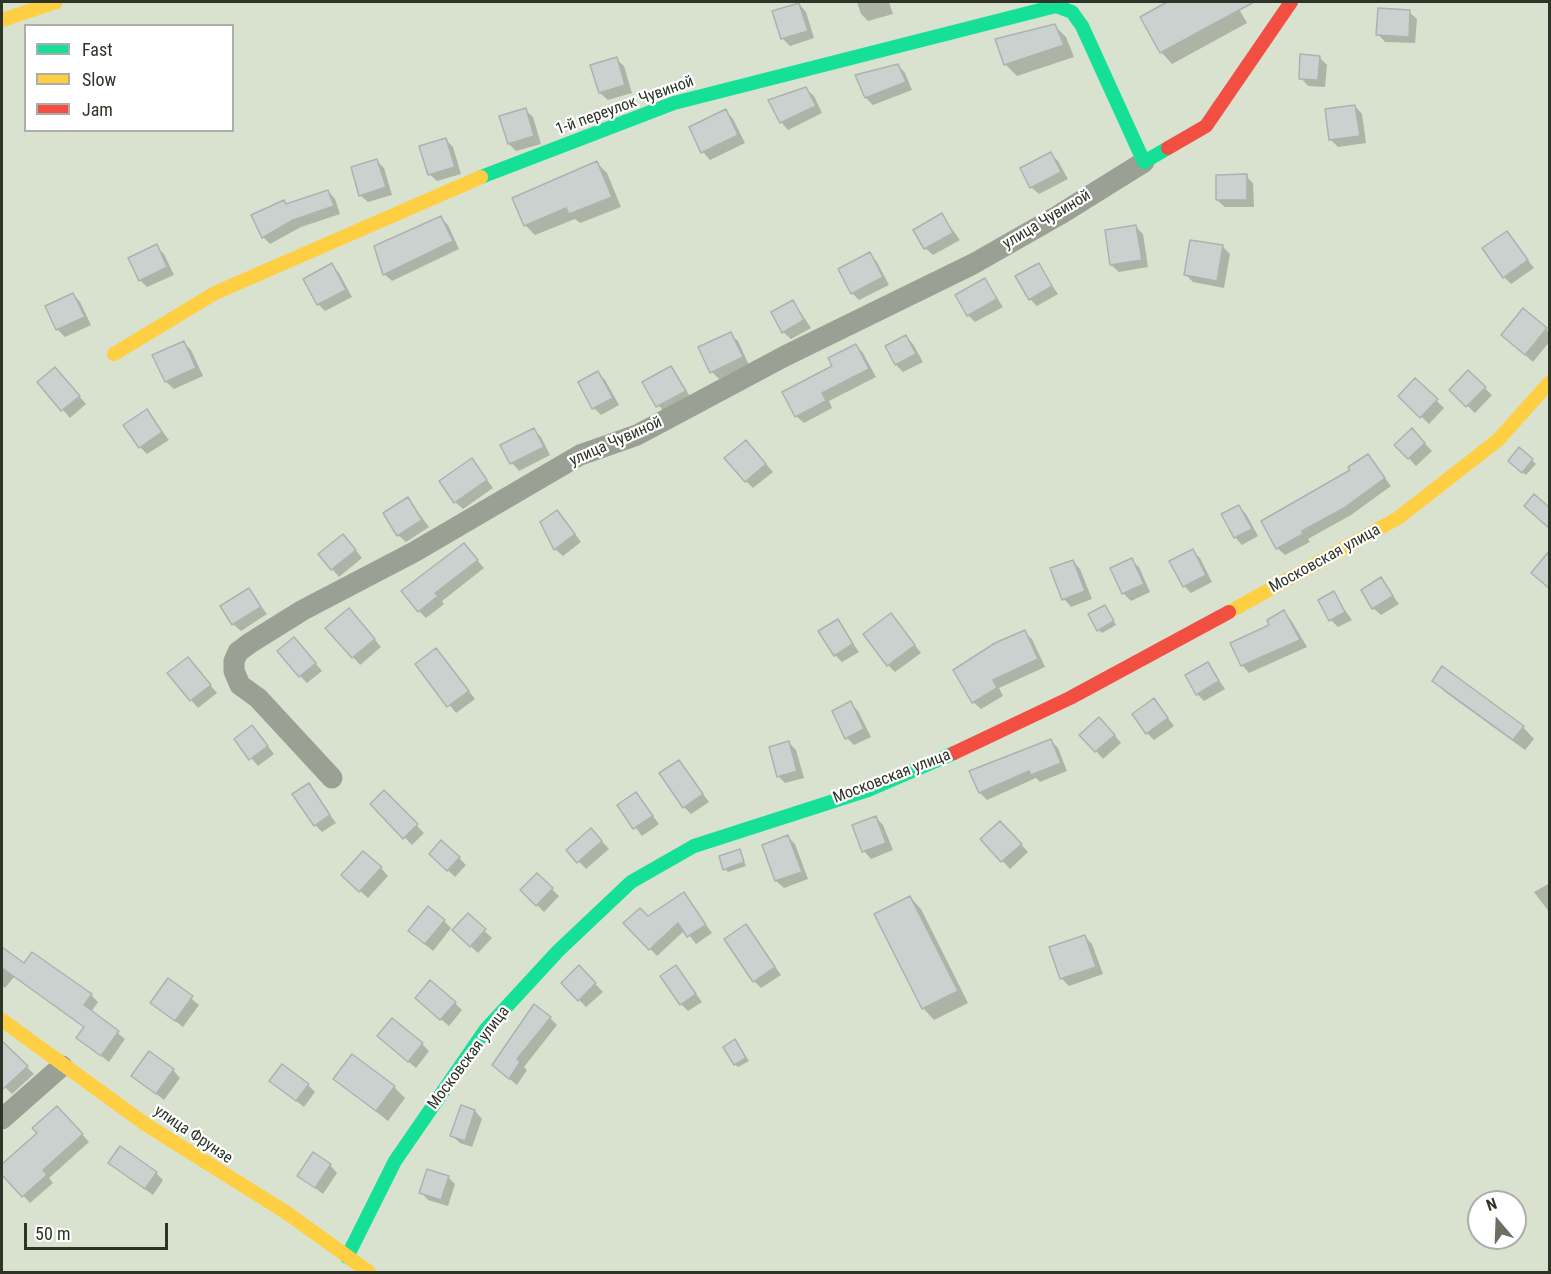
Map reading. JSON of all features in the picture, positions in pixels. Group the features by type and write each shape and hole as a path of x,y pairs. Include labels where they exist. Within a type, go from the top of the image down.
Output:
{"street":[{"path":"2,20 56,2"},
{"name":"улица Чувиной","path":"332,778 258,698 240,685 234,671 234,661 238,652 303,610 414,552 580,455 637,435 784,356 973,264 1059,215 1139,153 1206,126 1291,2"},
{"name":"1-й переулок Чувиной","path":"114,354 215,293 453,188 674,103 1056,6 1072,12 1082,26 1139,153"},
{"name":"Московская улица","path":"343,1265 395,1161 486,1029 558,951 631,882 694,846 868,790 964,749 1070,698 1298,575 1398,518 1498,440 1550,382"},
{"name":"улица Фрунзе","path":"2,1020 62,1066 218,1172 287,1213 343,1265 369,1272"},
{"path":"2,1119 62,1066"}],"building":[{"path":"1167,2 1254,2 1160,53 1140,17"},
{"path":"799,3 808,31 781,39 772,11"},
{"path":"1378,8 1410,10 1409,37 1376,35"},
{"path":"1055,24 1064,45 1004,65 995,39"},
{"path":"1300,54 1320,56 1318,80 1299,79"},
{"path":"617,57 625,85 599,93 590,65"},
{"path":"898,64 906,82 865,98 855,75"},
{"path":"806,87 816,106 780,123 768,100"},
{"path":"1355,105 1360,136 1329,140 1325,109"},
{"path":"526,108 534,136 508,144 499,116"},
{"path":"726,109 738,135 701,153 689,127"},
{"path":"446,138 455,167 428,175 419,146"},
{"path":"1051,152 1061,172 1030,188 1020,168"},
{"path":"377,159 386,187 359,196 351,167"},
{"path":"597,161 612,197 569,214 566,208 524,226 512,198"},
{"path":"1247,174 1247,200 1216,200 1216,175"},
{"path":"328,190 334,206 293,220 262,238 251,215 284,200 286,204"},
{"path":"942,213 953,233 924,249 913,230"},
{"path":"441,216 453,241 383,275 374,246"},
{"path":"1136,225 1142,260 1110,265 1105,230"},
{"path":"1507,231 1528,260 1503,278 1482,248"},
{"path":"1190,240 1223,245 1217,281 1184,275"},
{"path":"157,244 167,267 139,281 128,258"},
{"path":"870,252 883,277 851,294 838,269"},
{"path":"332,263 346,290 317,305 303,279"},
{"path":"1039,263 1052,286 1029,300 1015,276"},
{"path":"985,278 997,299 967,316 955,295"},
{"path":"73,293 85,317 56,330 45,306"},
{"path":"793,300 804,320 782,333 771,312"},
{"path":"1523,308 1547,328 1525,355 1501,335"},
{"path":"731,332 743,357 710,373 698,347"},
{"path":"906,335 916,354 895,365 885,346"},
{"path":"184,341 196,368 165,382 152,355"},
{"path":"856,344 869,369 822,393 826,401 795,417 782,392 832,366 828,358"},
{"path":"671,366 686,391 656,407 642,382"},
{"path":"55,367 80,396 61,411 37,382"},
{"path":"1468,370 1486,387 1466,407 1449,390"},
{"path":"598,371 613,398 592,409 578,382"},
{"path":"1415,378 1438,399 1420,418 1398,396"},
{"path":"147,409 162,432 139,448 123,425"},
{"path":"534,428 544,447 510,464 500,445"},
{"path":"1412,428 1425,443 1408,459 1394,445"},
{"path":"746,440 766,464 745,482 724,458"},
{"path":"1519,447 1533,459 1522,473 1508,461"},
{"path":"1368,454 1385,478 1344,508 1302,531 1303,534 1276,549 1261,521 1350,470 1348,467"},
{"path":"472,458 487,480 454,503 439,481"},
{"path":"1534,494 1550,508 1550,529 1524,506"},
{"path":"408,497 422,520 397,536 383,513"},
{"path":"1239,505 1252,529 1234,538 1221,514"},
{"path":"557,510 575,534 554,550 540,522"},
{"path":"343,534 356,550 331,570 318,554"},
{"path":"464,543 478,560 435,593 438,596 418,612 401,591"},
{"path":"1193,549 1206,575 1183,587 1169,561"},
{"path":"1550,550 1550,589 1531,573"},
{"path":"1132,558 1144,584 1122,594 1110,568"},
{"path":"1073,560 1085,591 1062,600 1050,568"},
{"path":"1381,577 1393,596 1372,609 1361,590"},
{"path":"249,588 261,607 232,625 220,606"},
{"path":"1334,591 1345,612 1329,621 1318,600"},
{"path":"1105,605 1114,621 1097,631 1088,614"},
{"path":"349,608 375,639 352,658 325,628"},
{"path":"1284,610 1300,640 1241,666 1230,643 1269,625 1267,620"},
{"path":"891,613 915,645 887,666 863,634"},
{"path":"838,619 853,644 834,656 818,631"},
{"path":"1025,630 1038,659 993,680 997,688 972,703 953,670 995,643"},
{"path":"294,637 316,663 299,677 277,651"},
{"path":"436,648 469,691 447,707 415,664"},
{"path":"188,657 211,685 190,701 167,673"},
{"path":"1208,662 1219,681 1196,695 1185,675"},
{"path":"1442,666 1524,726 1513,740 1432,681"},
{"path":"1154,698 1168,718 1146,734 1132,714"},
{"path":"851,701 864,729 845,739 832,711"},
{"path":"1099,717 1115,735 1095,752 1079,735"},
{"path":"252,725 268,746 249,760 234,739"},
{"path":"1051,739 1061,763 1031,775 1029,771 979,793 969,771"},
{"path":"789,741 797,771 777,777 769,747"},
{"path":"679,760 703,794 683,808 659,773"},
{"path":"309,783 330,815 314,826 292,794"},
{"path":"384,790 418,824 403,839 370,804"},
{"path":"636,792 653,816 633,829 617,805"},
{"path":"876,816 886,843 862,852 852,825"},
{"path":"1000,821 1022,844 1001,862 980,839"},
{"path":"591,828 602,841 577,863 566,850"},
{"path":"788,835 802,872 775,881 762,845"},
{"path":"441,840 460,857 447,871 429,854"},
{"path":"740,849 744,862 723,870 719,856"},
{"path":"363,851 382,867 359,892 341,875"},
{"path":"537,873 553,888 536,906 520,890"},
{"path":"684,892 706,925 687,937 678,923 649,950 623,923 640,908 648,916"},
{"path":"910,896 958,991 922,1009 874,914"},
{"path":"428,906 445,920 425,944 408,931"},
{"path":"468,913 486,929 470,947 452,930"},
{"path":"746,924 775,967 753,982 724,939"},
{"path":"1085,935 1096,967 1060,979 1049,947"},
{"path":"2,947 24,963 32,952 92,994 84,1005 119,1031 101,1056 76,1038 84,1027 2,968"},
{"path":"579,965 596,983 578,1001 561,983"},
{"path":"676,965 696,994 680,1005 660,976"},
{"path":"168,978 193,996 175,1021 150,1003"},
{"path":"430,980 456,1002 440,1020 415,998"},
{"path":"534,1004 551,1017 517,1059 520,1062 509,1079 492,1065"},
{"path":"392,1018 423,1043 408,1062 377,1036"},
{"path":"735,1039 746,1058 734,1065 723,1047"},
{"path":"2,1041 28,1066 2,1090"},
{"path":"149,1051 174,1069 156,1094 131,1076"},
{"path":"352,1054 395,1086 376,1111 333,1079"},
{"path":"282,1064 309,1084 296,1101 269,1081"},
{"path":"461,1105 475,1110 465,1141 450,1136"},
{"path":"57,1106 83,1134 43,1170 47,1175 22,1197 2,1175 2,1164 37,1133 32,1128"},
{"path":"120,1146 157,1172 145,1189 108,1163"},
{"path":"313,1152 331,1164 315,1188 297,1176"},
{"path":"427,1169 449,1176 441,1200 419,1193"}],"traffic: fast":[{"path":"481,177 674,103 1056,6 1072,12 1082,26 1144,162 1168,148"},
{"path":"347,1257 395,1161 486,1029 558,951 631,882 694,846 868,790 954,753"}],"traffic: slow":[{"path":"2,20 56,2"},
{"path":"114,354 215,293 481,177"},
{"path":"1229,612 1398,518 1498,440 1550,382"},
{"path":"2,1020 145,1124 287,1213 369,1272"}],"traffic: jam":[{"path":"1168,148 1206,126 1291,2"},
{"path":"954,753 1070,698 1229,612"}]}
